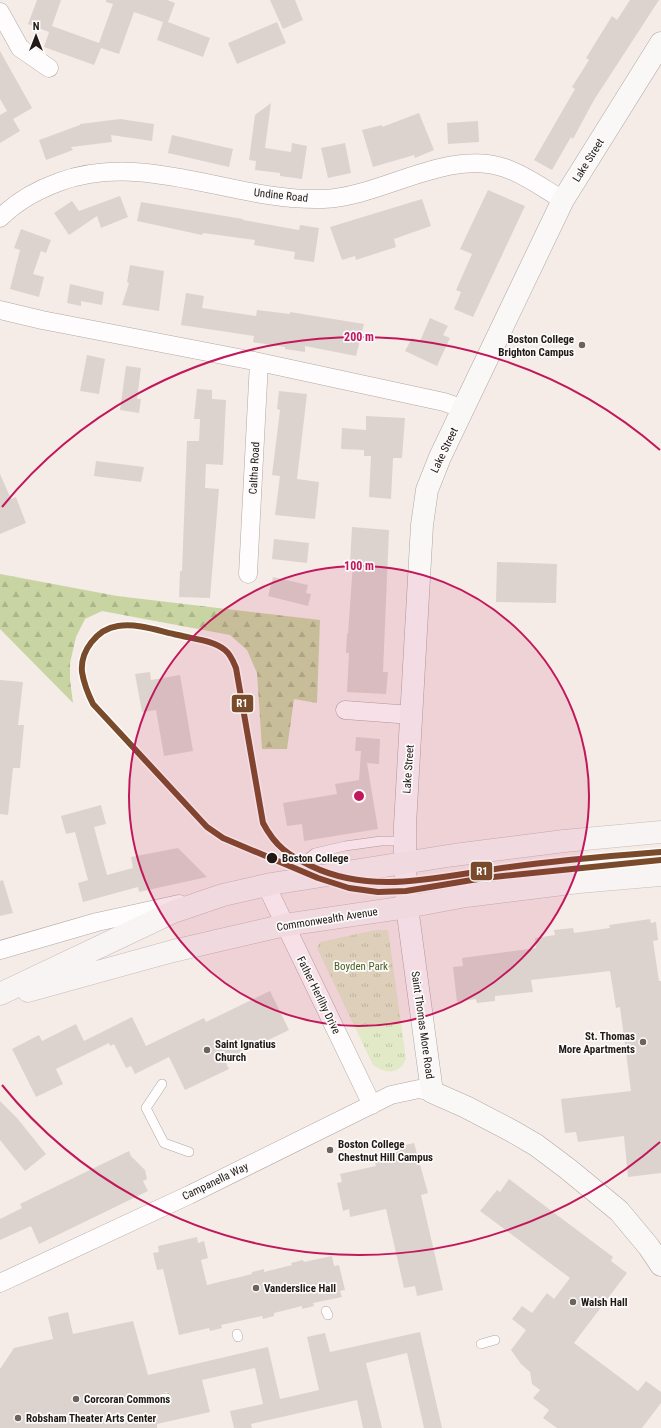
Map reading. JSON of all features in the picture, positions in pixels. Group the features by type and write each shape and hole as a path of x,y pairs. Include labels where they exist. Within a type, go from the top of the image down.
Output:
{"main road":[{"path":"0,994 173,912 223,895 302,880 404,851 550,842 661,832"},
{"name":"Commonwealth Avenue","path":"0,999 173,951 285,925 526,888 661,875"}],"street":[{"path":"0,12 20,48 49,68"},
{"name":"Lake Street","path":"407,907 404,851 423,507 432,474 563,200 661,43"},
{"name":"Undine Road","path":"0,218 20,202 51,184 86,174 118,170 160,174 253,193 324,199 351,196 448,167 486,164 504,167 520,173 563,200"},
{"path":"0,310 42,320 259,362 444,402 464,409"},
{"name":"Caltha Road","path":"248,574 259,362"},
{"path":"345,710 412,715"},
{"name":"Father Herlihy Drive","path":"266,886 372,1105"},
{"path":"0,950 97,922 223,895"},
{"name":"Saint Thomas More Road","path":"407,907 432,1092 466,1107 512,1131 574,1173 619,1211 649,1247 661,1265"},
{"name":"Campanella Way","path":"0,1283 399,1092 419,1089 432,1092"}],"lane":[{"path":"162,1084 146,1108 164,1143 189,1152"},
{"path":"481,1344 495,1340"}],"green space":[{"path":"0,574 117,596 320,620 317,703 294,699 287,749 262,749 257,673 247,650 230,635 102,611 85,619 76,637 70,663 70,680 73,703 0,629"},
{"name":"Boyden Park","path":"376,930 388,930 406,1059 400,1068 392,1071 383,1070 373,1065 317,948 320,942"}],"building":[{"path":"37,0 61,0 52,26 99,43 113,4 106,2 106,0 167,0 175,3 168,22 210,38 203,57 157,40 163,22 134,12 119,54 101,48 94,65 44,47 49,32 28,24"},
{"path":"270,0 295,0 303,20 283,29"},
{"path":"630,0 659,0 594,100 573,139 571,137 552,170 534,160 575,89 572,87 589,60 586,58 612,16 617,20"},
{"path":"277,22 286,43 237,64 228,43"},
{"path":"0,51 32,108 13,119 20,131 0,143 0,115 7,111 0,99"},
{"path":"271,103 265,148 291,152 292,143 307,146 302,179 280,176 280,173 255,170 256,161 249,160 255,115"},
{"path":"419,113 434,150 415,158 414,155 373,167 362,130 382,125 382,127"},
{"path":"120,119 154,124 152,141 111,135 112,142 71,147 73,150 46,160 39,140 80,124"},
{"path":"478,121 479,142 448,144 447,123"},
{"path":"172,135 233,149 229,167 168,153"},
{"path":"345,143 351,173 328,178 321,148"},
{"path":"488,190 525,206 473,317 454,309 461,292 456,290 472,254 460,249"},
{"path":"120,196 128,217 101,228 97,216 69,235 54,213 72,201 79,211"},
{"path":"422,199 431,226 394,239 396,247 356,260 355,256 342,260 330,227"},
{"path":"141,202 299,230 300,225 319,228 314,262 294,259 295,252 254,245 255,240 203,233 202,235 137,221"},
{"path":"21,229 51,240 46,253 41,251 33,274 44,277 39,297 10,289 20,250 14,248"},
{"path":"130,265 164,271 159,311 122,305 129,283 127,282"},
{"path":"70,284 104,292 102,305 81,301 81,306 67,303"},
{"path":"186,293 204,296 202,308 256,316 257,310 290,314 290,312 364,324 356,356 305,346 305,352 285,349 285,347 253,342 254,336 181,325"},
{"path":"430,318 448,326 443,335 450,338 437,366 405,351 412,338 420,341"},
{"path":"87,355 105,359 99,394 80,391"},
{"path":"126,366 141,368 137,399 141,399 139,413 120,410"},
{"path":"197,389 212,390 212,399 226,400 223,465 206,464 205,488 219,489 210,598 179,597 180,571 182,571 187,441 199,441 200,419 194,419"},
{"path":"279,391 307,394 297,479 319,482 315,519 275,515 280,476 272,475 280,410 277,409"},
{"path":"366,416 405,418 402,458 393,458 391,499 369,497 371,456 364,456 364,450 341,449 342,428 366,430"},
{"path":"96,461 144,467 141,482 94,476"},
{"path":"0,474 11,499 16,497 26,523 0,534"},
{"path":"352,527 389,530 383,672 388,672 386,694 347,692 349,653 346,653 353,563 350,563"},
{"path":"274,539 309,543 307,563 272,559"},
{"path":"497,562 557,564 556,603 496,602"},
{"path":"273,577 308,585 306,593 311,594 308,606 268,596"},
{"path":"150,672 151,680 180,675 193,751 164,756 156,710 142,712 135,674"},
{"path":"0,680 23,682 18,725 24,725 20,768 13,768 8,815 0,814"},
{"path":"356,737 380,739 379,764 367,763 378,829 304,841 302,824 287,826 283,803 337,794 335,784 359,780 361,751 355,751"},
{"path":"101,805 106,824 94,827 107,875 133,868 131,857 178,848 207,877 139,892 138,887 83,902 78,883 88,880 75,832 66,834 61,816"},
{"path":"3,880 13,913 0,916 0,881"},
{"name":"St. Thomas More Apartments","path":"650,919 651,923 656,922 658,940 653,941 659,981 661,981 661,1173 628,1177 624,1136 578,1142 576,1132 565,1133 561,1099 631,1091 620,1007 616,1008 610,971 531,980 533,992 495,996 495,1001 477,1003 476,999 457,1002 453,967 463,966 462,958 536,948 535,938 555,935 554,930 573,928 574,933 610,928 609,925"},
{"path":"270,991 289,1030 225,1061 229,1069 185,1090 169,1057 135,1074 131,1066 126,1068 114,1044 110,1046 109,1043 56,1069 63,1084 36,1097 12,1049 39,1035 42,1041 76,1024 84,1041 132,1017 146,1046 204,1018 206,1022"},
{"path":"0,1101 17,1118 46,1154 25,1171 0,1140"},
{"path":"414,1143 428,1193 421,1195 443,1290 417,1296 415,1286 404,1288 386,1209 350,1217 349,1209 343,1211 337,1183 342,1182 340,1174 376,1166 374,1159 395,1154 393,1148"},
{"path":"129,1151 131,1156 145,1170 147,1179 143,1181 148,1191 39,1244 31,1226 0,1240 0,1219 22,1208 20,1204"},
{"name":"Walsh Hall","path":"509,1179 613,1257 611,1261 627,1273 574,1343 638,1391 646,1381 661,1392 661,1403 642,1428 557,1428 543,1418 549,1410 533,1398 540,1390 532,1384 530,1372 521,1364 511,1350 526,1330 512,1319 522,1306 532,1313 547,1293 554,1299 570,1278 480,1211 497,1190 500,1192"},
{"name":"Vanderslice Hall","path":"197,1237 198,1243 204,1241 208,1258 201,1260 207,1285 252,1274 252,1272 264,1269 264,1272 292,1265 291,1263 303,1260 304,1262 332,1256 334,1266 339,1265 345,1290 340,1291 342,1297 313,1303 314,1306 302,1309 302,1306 274,1313 274,1316 263,1319 262,1316 221,1325 222,1328 210,1331 209,1328 179,1335 163,1269 157,1270 153,1253 159,1252 158,1246"},
{"path":"68,1312 73,1334 133,1321 148,1375 268,1347 280,1399 319,1390 307,1337 325,1333 330,1352 420,1332 442,1428 424,1428 407,1353 366,1363 382,1428 363,1428 357,1400 251,1424 252,1428 234,1428 230,1411 263,1404 255,1368 202,1380 210,1412 157,1424 157,1428 0,1428 0,1369 14,1348 53,1339 48,1317","holes":["166,1392 172,1395 171,1402 161,1405 156,1403 154,1399 156,1395"]}],"tram line":[{"path":"233,842 207,827 93,704 84,681 82,664 87,649 97,636 110,628 118,626 141,626 209,642 227,652 232,658 236,668 259,806"}],"transit line":[{"name":"R1","path":"661,852 548,862 410,881 385,882 360,880 335,875 311,866 289,854 277,844 263,823 236,668 225,650 215,644 203,640 148,628 126,625 110,628 97,636 91,642 84,656 82,672 86,689 93,704 207,827 223,838 318,878 349,888 378,892 406,891 484,878 661,860"}],"place":[{"name":"Boston College Brighton Campus","path":"582,345"},
{"name":"Boston College","path":"272,858"},
{"name":"St. Thomas More Apartments","path":"643,1042"},
{"name":"Saint Ignatius Church","path":"207,1050"},
{"name":"Boston College Chestnut Hill Campus","path":"330,1150"},
{"name":"Vanderslice Hall","path":"256,1288"},
{"name":"Walsh Hall","path":"573,1302"},
{"name":"Corcoran Commons","path":"76,1399"},
{"name":"Robsham Theater Arts Center","path":"18,1418"}]}
